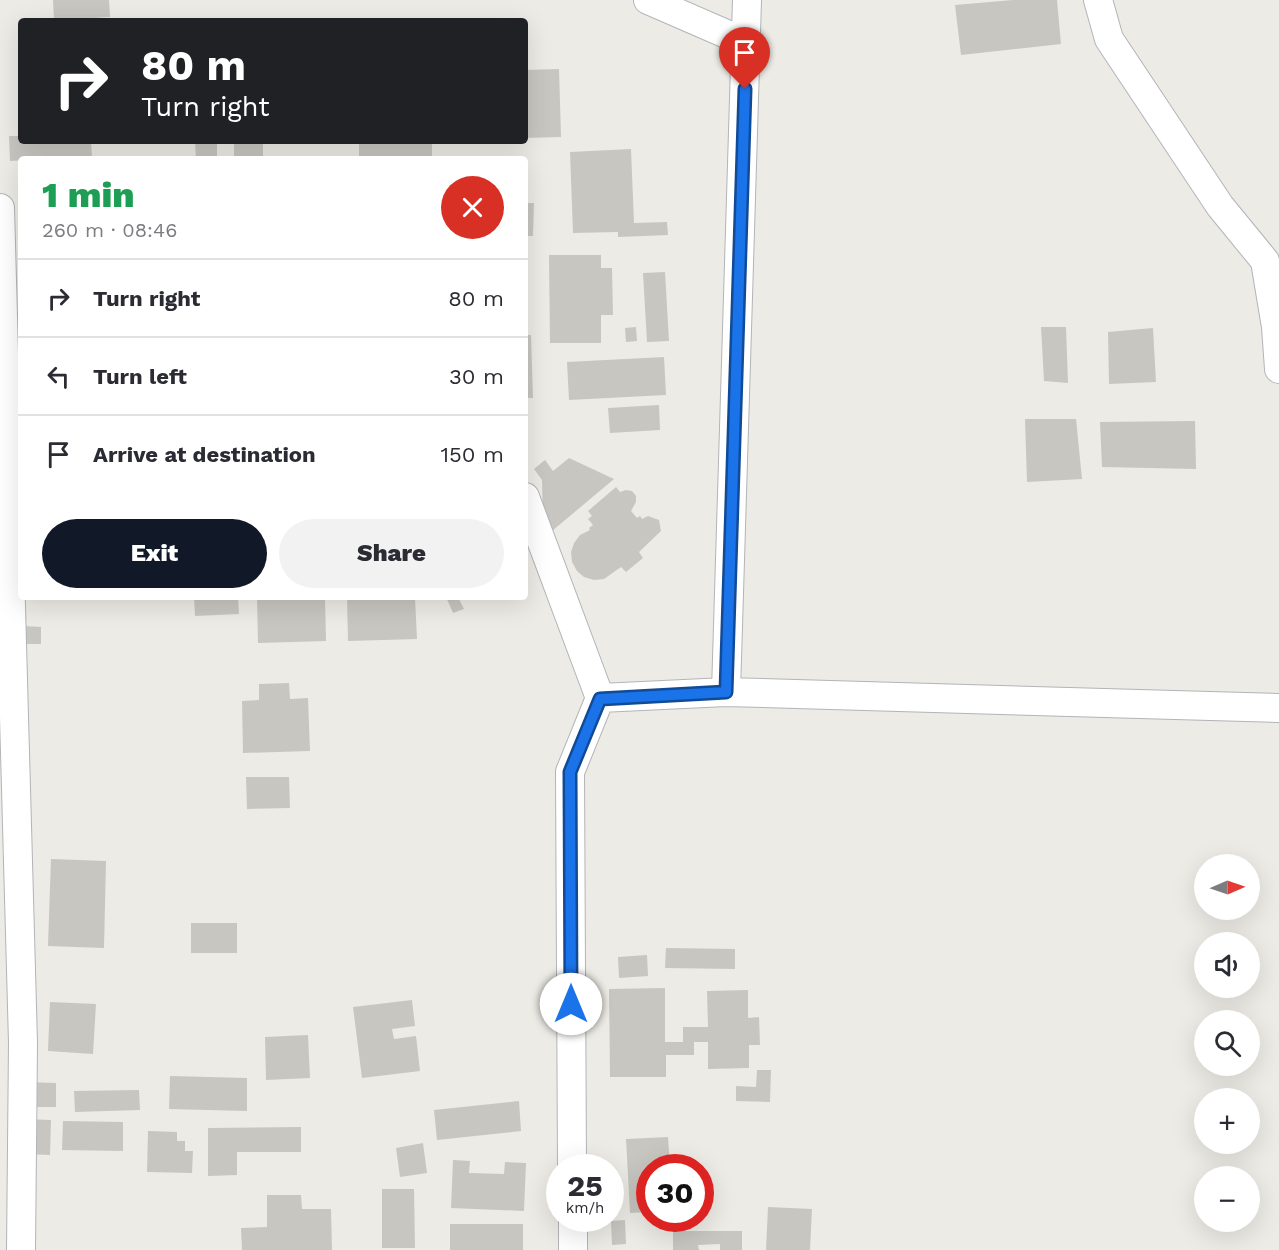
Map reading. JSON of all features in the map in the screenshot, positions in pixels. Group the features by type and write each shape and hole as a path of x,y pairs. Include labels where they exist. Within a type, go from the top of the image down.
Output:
{"street":[{"path":"648,0 747,43"},
{"path":"726,692 747,0"},
{"path":"1098,0 1109,39 1220,206 1265,261 1276,327 1279,369"},
{"path":"0,208 12,276 23,1043 21,1250"},
{"path":"528,505 600,699 570,772 572,1154"},
{"path":"600,699 726,692 1279,708"},
{"path":"573,1232 573,1250"}],"building":[{"path":"53,0 109,0 110,17 54,18"},
{"path":"1013,0 1057,0 1061,44 961,55 955,5"},
{"path":"559,69 561,137 528,138 528,70"},
{"path":"9,136 18,136 18,144 91,144 92,156 18,156 18,161 10,161"},
{"path":"195,144 217,144 217,156 196,156"},
{"path":"234,144 263,144 263,156 234,156"},
{"path":"359,144 432,144 432,156 359,156"},
{"path":"631,149 634,223 667,222 668,235 618,237 618,232 573,233 570,152"},
{"path":"528,203 534,203 533,236 528,236"},
{"path":"549,255 601,255 601,268 612,268 613,315 601,315 601,343 550,343"},
{"path":"665,272 669,341 647,342 643,273"},
{"path":"636,327 637,341 626,342 625,328"},
{"path":"1041,327 1066,327 1068,383 1044,381"},
{"path":"1153,328 1156,382 1109,384 1108,332"},
{"path":"528,335 531,335 533,398 528,398"},
{"path":"664,357 666,395 569,400 567,362"},
{"path":"659,405 660,430 610,433 608,408"},
{"path":"1025,419 1076,419 1082,479 1027,482"},
{"path":"1195,421 1196,469 1102,467 1100,422"},
{"path":"569,458 614,479 552,531 543,519 542,480 534,469 545,460 553,471"},
{"path":"616,487 620,492 632,491 636,496 636,502 631,511 637,518 640,516 642,519 648,516 659,520 661,531 639,552 643,558 626,572 621,567 604,579 594,580 584,577 577,571 572,562 571,552 580,535 590,530 589,528 593,525 588,519 592,516 588,511"},
{"path":"194,600 238,600 239,614 195,616"},
{"path":"257,600 325,600 326,641 258,643"},
{"path":"347,600 415,600 417,639 348,641"},
{"path":"447,600 460,600 464,609 453,613"},
{"path":"23,626 41,627 41,644 23,644"},
{"path":"289,683 290,699 308,698 310,751 243,753 242,701 259,700 259,684"},
{"path":"246,777 289,777 290,808 247,809"},
{"path":"51,859 106,861 104,948 48,946"},
{"path":"191,923 237,923 237,953 191,953"},
{"path":"666,948 735,949 735,969 665,968"},
{"path":"647,955 648,976 619,978 618,957"},
{"path":"665,988 665,1042 683,1042 683,1027 708,1027 707,991 748,990 748,1018 759,1017 760,1045 749,1045 749,1068 708,1069 708,1042 694,1042 694,1055 666,1055 666,1077 610,1077 609,989"},
{"path":"412,1000 415,1026 392,1029 394,1039 416,1036 420,1071 362,1078 353,1007"},
{"path":"50,1002 96,1004 93,1054 48,1051"},
{"path":"308,1035 310,1078 266,1080 265,1037"},
{"path":"757,1070 771,1070 770,1102 736,1101 736,1086 756,1087"},
{"path":"170,1076 247,1078 247,1111 169,1109"},
{"path":"25,1082 56,1083 56,1107 25,1107"},
{"path":"139,1090 140,1110 75,1112 74,1091"},
{"path":"519,1101 521,1131 437,1140 434,1110"},
{"path":"24,1119 51,1120 50,1155 23,1154"},
{"path":"63,1121 123,1122 123,1151 62,1150"},
{"path":"301,1127 301,1152 237,1152 237,1175 208,1176 208,1128"},
{"path":"148,1131 177,1132 177,1141 185,1141 185,1151 193,1151 192,1173 147,1172"},
{"path":"668,1137 669,1154 636,1154 636,1213 630,1213 626,1139"},
{"path":"423,1143 427,1173 400,1177 396,1148"},
{"path":"453,1160 470,1161 469,1173 504,1174 505,1162 526,1163 524,1211 451,1208"},
{"path":"382,1189 414,1189 415,1248 382,1248"},
{"path":"267,1195 301,1195 302,1209 331,1209 332,1250 242,1250 241,1228 267,1227"},
{"path":"768,1207 812,1209 810,1250 766,1250"},
{"path":"624,1220 626,1244 612,1245 611,1232 624,1232"},
{"path":"450,1224 523,1224 523,1250 450,1250"},
{"path":"742,1231 742,1250 720,1250 720,1244 698,1245 699,1250 673,1250 673,1232"}],"route":[{"path":"571,1004 570,772 600,699 726,692 745,89"}]}
